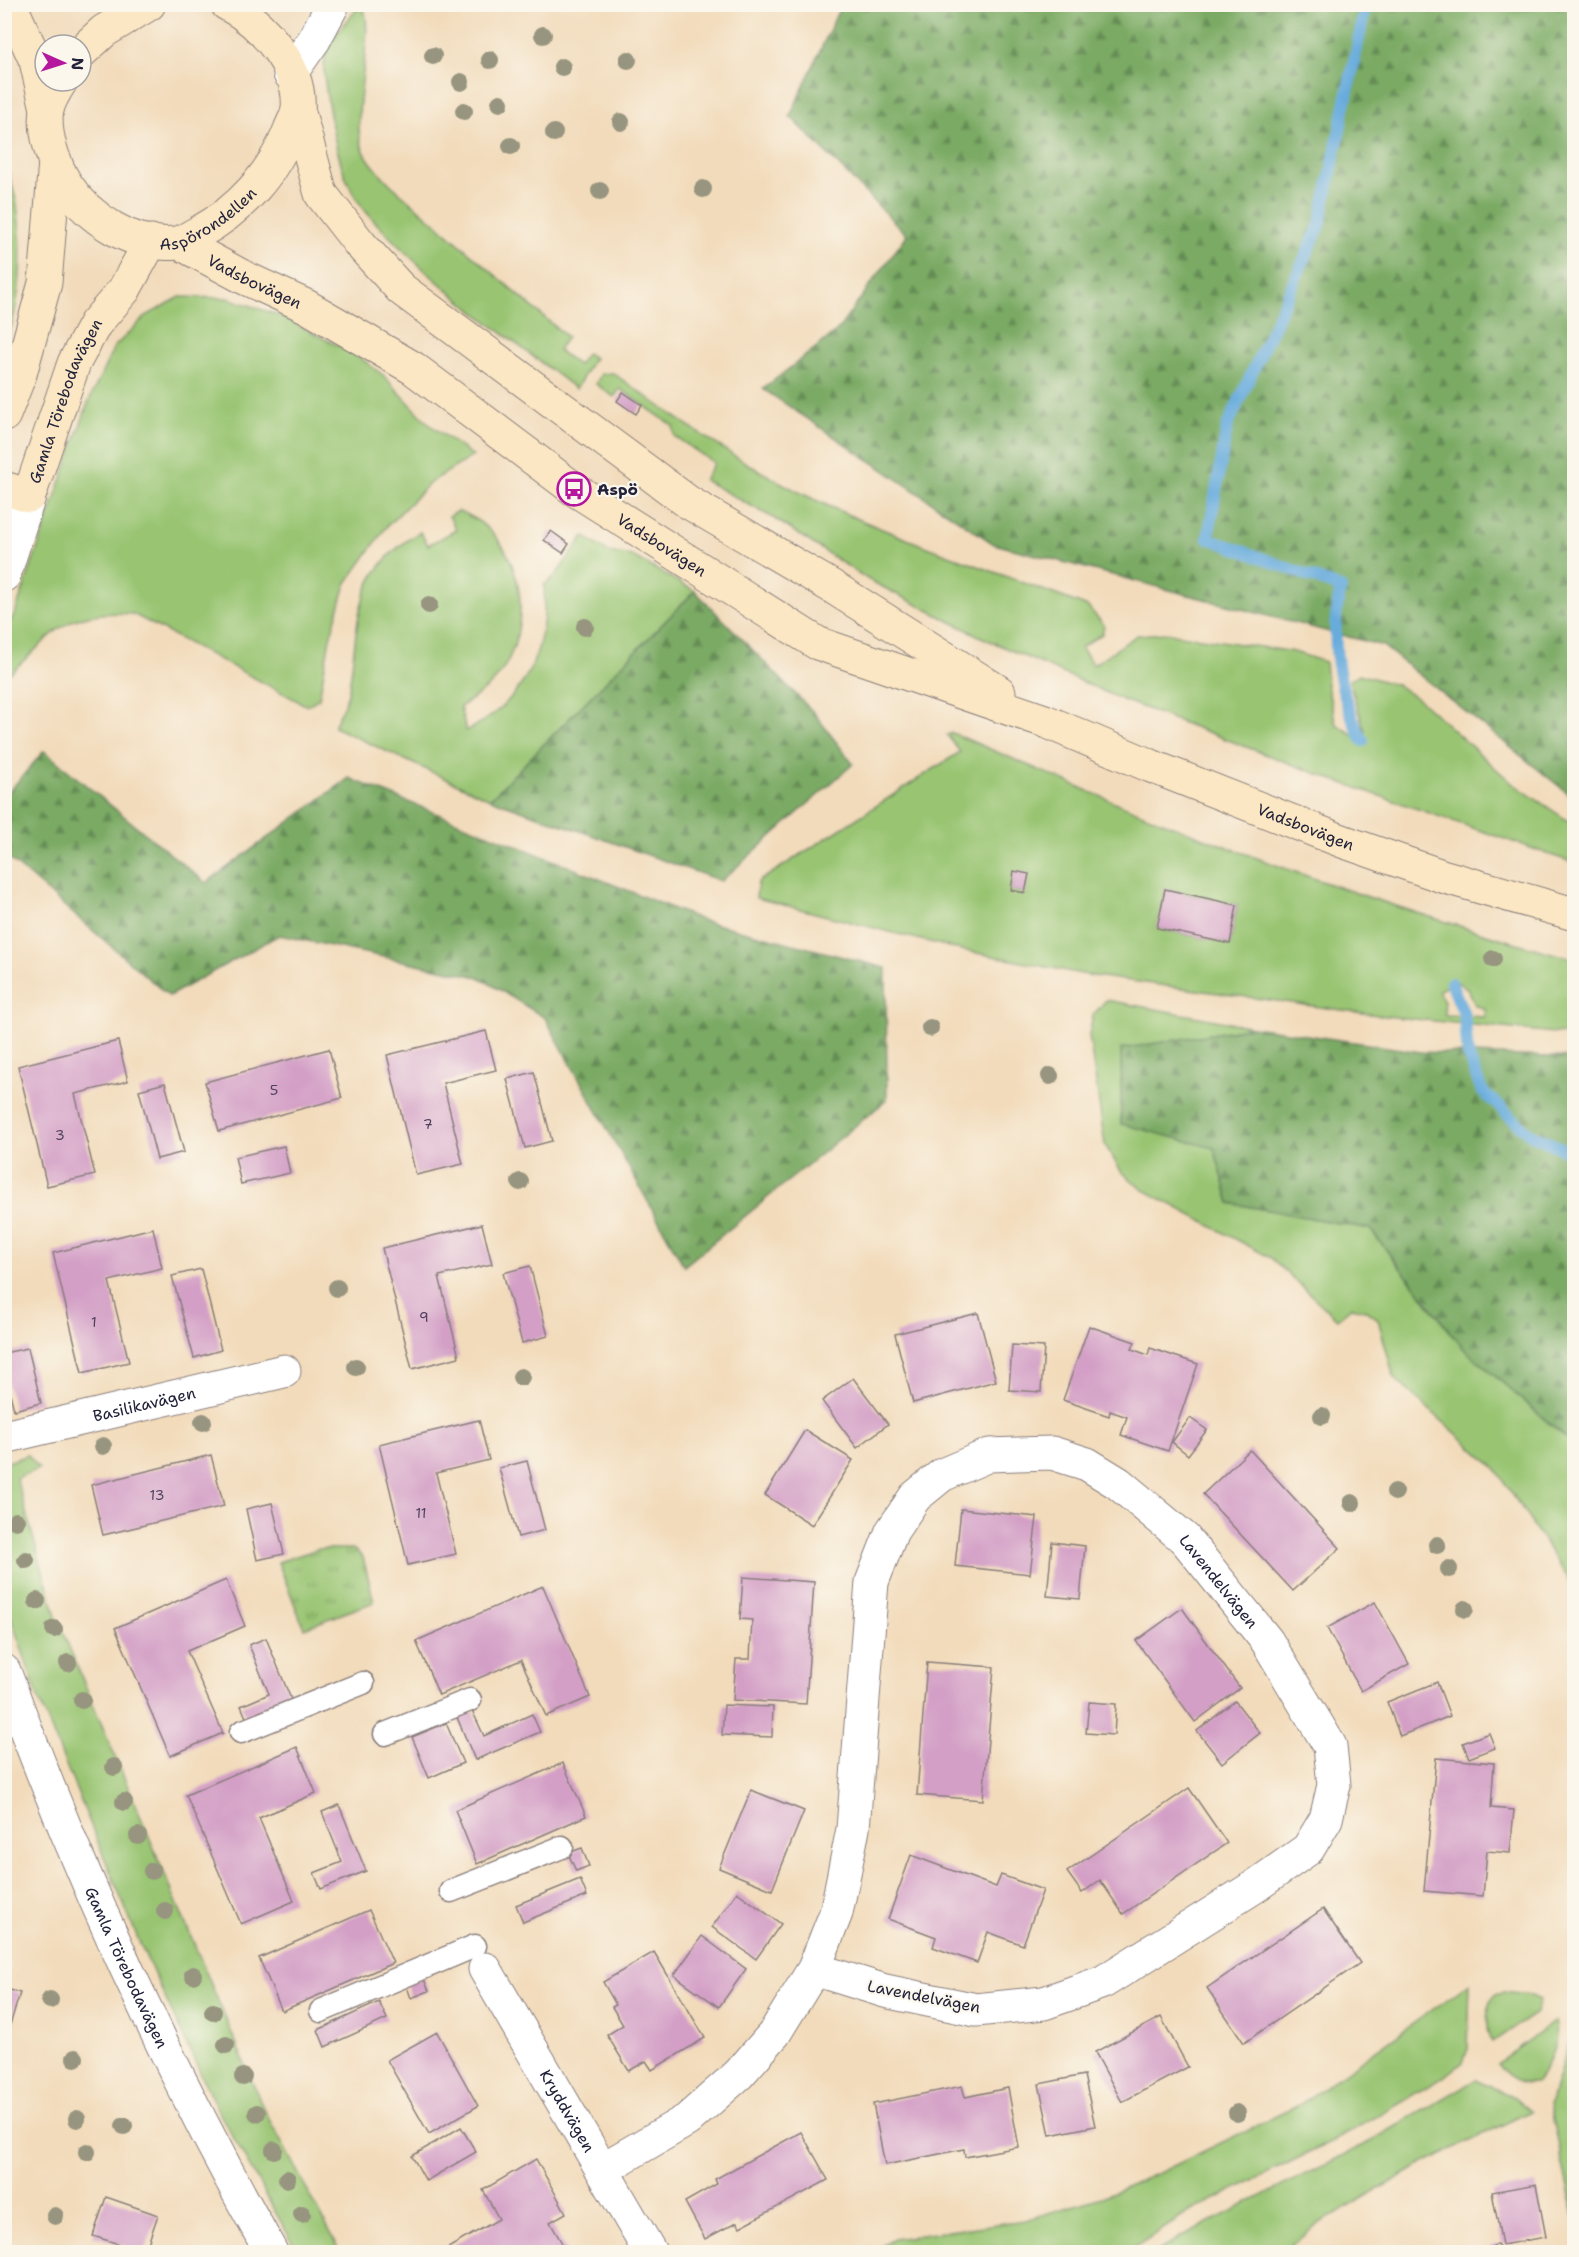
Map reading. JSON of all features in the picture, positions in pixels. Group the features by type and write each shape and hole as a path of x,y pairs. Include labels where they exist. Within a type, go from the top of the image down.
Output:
{"main road":[{"path":"10,4 54,95"},
{"path":"93,42 104,32 149,4"},
{"path":"230,5 266,34 290,74 298,109"},
{"name":"Aspörondellen","path":"54,95 50,144 55,161 73,194 100,220 125,233 166,242 223,218 262,180 276,160 298,109"},
{"name":"Vadsbovägen","path":"298,109 321,194 360,244 401,289 688,502 831,586 1045,721"},
{"path":"4,415 20,374 45,283 55,161"},
{"name":"Vadsbovägen","path":"166,242 306,306 413,368 574,489 817,643 1045,721 1161,770 1342,841 1442,876 1575,914"},
{"name":"Gamla Törebodavägen","path":"17,492 74,363 95,324 166,242"}],"street":[{"path":"290,74 314,40 333,4"},
{"name":"Gamla Törebodavägen","path":"4,576 17,492"},
{"name":"Basilikavägen","path":"4,1437 284,1371"},
{"name":"Lavendelvägen","path":"603,2169 687,2120 739,2074 774,2034 814,1969 836,1914 853,1829 872,1582 892,1531 915,1497 942,1475 989,1455 1052,1453 1087,1464 1118,1484 1185,1539 1268,1641 1330,1746 1334,1785 1326,1820 1308,1849 1259,1883 1102,1982 1044,2003 976,2010 885,1992 814,1969"},
{"name":"Gamla Törebodavägen","path":"4,1671 106,1925 209,2141 271,2253"},
{"name":"Kryddvägen","path":"480,1958 650,2253"}],"lane":[{"path":"241,1732 363,1683"},
{"path":"385,1734 470,1700"},
{"path":"451,1891 562,1847"},
{"path":"321,2011 480,1958"}],"green space":[{"path":"361,5 367,30 359,131 367,157 390,184 567,337 558,350 578,365 587,353 594,358 576,389 440,284 378,225 353,193 342,168 335,141 324,65 330,44"},
{"path":"841,5 1574,5 1574,798 1383,646 994,544 763,389 837,331 907,235 790,116"},
{"path":"5,155 17,205 20,277 15,312 5,347"},
{"path":"180,297 228,298 278,315 355,354 383,375 430,425 473,456 431,482 387,526 346,584 330,638 319,698 307,706 133,614 109,613 74,620 49,637 5,677 5,632 15,613 88,403 114,347 146,316"},
{"path":"613,373 728,452 801,493 907,539 1088,607 1104,625 1102,634 1081,647 1093,665 1137,635 1167,633 1294,652 1325,662 1327,686 1336,724 1363,741 1365,731 1349,681 1359,674 1397,685 1421,701 1512,783 1574,825 1574,863 1328,778 1123,700 981,637 869,580 775,519 704,480 714,463 674,436 673,426 620,389 614,397 596,384 601,374"},
{"path":"458,511 481,523 498,540 511,561 518,584 520,609 517,634 509,658 492,683 460,707 466,731 487,718 519,688 537,652 542,631 544,585 555,576 584,536 608,552 632,556 695,591 490,799 334,727 348,693 358,619 371,581 382,564 398,548 420,532 428,545 456,530 449,516"},
{"path":"695,591 814,713 853,764 721,881 490,799"},
{"path":"952,733 1141,813 1295,872 1434,918 1574,959 1574,1035 1385,1016 1087,975 957,949 756,898 758,882 960,752 947,735","holes":["1014,872 1028,874 1025,893 1011,890","1165,889 1237,905 1230,944 1157,928","1456,981 1469,991 1475,1005 1485,1009 1485,1017 1445,1015 1444,1002 1438,991"]},
{"path":"44,751 206,883 349,778 704,921 886,968 887,1100 684,1266 545,1018 479,977 279,935 169,996 5,855 5,796"},
{"path":"1106,1000 1253,1027 1122,1050 1121,1123 1214,1148 1230,1203 1370,1229 1463,1348 1574,1445 1574,1587 1495,1468 1394,1378 1378,1319 1365,1310 1352,1307 1337,1319 1271,1258 1142,1189 1121,1171 1105,1145 1089,1035 1093,1015"},
{"path":"1253,1027 1421,1052 1574,1058 1574,1445 1463,1348 1370,1229 1230,1203 1214,1148 1121,1124 1121,1049"},
{"path":"28,1455 39,1469 16,1478 56,1616 264,2110 341,2252 298,2252 216,2107 141,1946 39,1700 5,1600 5,1463"},
{"path":"318,1549 353,1549 363,1557 374,1602 304,1628 278,1562"},
{"path":"1470,1983 1468,2049 1463,2062 1447,2075 1339,2138 1191,2211 1127,2252 871,2252 894,2239 1025,2220 1102,2197 1161,2172 1299,2105"},
{"path":"1503,1992 1529,1995 1540,2000 1536,2013 1492,2043 1487,2025 1488,2012 1495,1994"},
{"path":"1555,2021 1555,2045 1536,2083 1524,2083 1514,2079 1497,2064"},
{"path":"1574,2026 1574,2111 1569,2114 1574,2160 1574,2216 1550,2105"},
{"path":"1475,2080 1514,2097 1531,2111 1426,2162 1323,2221 1282,2252 1157,2252 1180,2237 1364,2145"}],"building":[{"path":"623,392 642,405 636,414 617,401"},
{"path":"551,531 569,544 563,553 544,540"},
{"path":"1014,871 1029,874 1025,893 1011,890"},
{"path":"1165,889 1237,905 1230,944 1157,928"},
{"path":"486,1031 496,1070 443,1083 463,1164 416,1175 387,1055"},
{"path":"118,1041 128,1081 75,1094 95,1175 47,1186 18,1066"},
{"path":"329,1049 342,1098 219,1131 205,1082"},
{"path":"534,1072 552,1141 525,1148 507,1079"},
{"path":"165,1083 184,1152 157,1159 139,1090"},
{"path":"284,1146 290,1173 241,1184 235,1157"},
{"path":"482,1224 492,1264 439,1276 459,1357 412,1369 382,1248"},
{"path":"153,1228 162,1268 109,1281 129,1362 82,1373 53,1253"},
{"path":"530,1266 548,1336 522,1343 503,1273"},
{"path":"201,1269 221,1350 194,1358 172,1276"},
{"path":"978,1313 996,1381 913,1403 895,1334"},
{"path":"1089,1326 1135,1342 1132,1349 1148,1355 1150,1348 1198,1364 1168,1451 1121,1435 1127,1417 1110,1411 1109,1416 1063,1400"},
{"path":"1012,1345 1044,1347 1041,1392 1009,1390"},
{"path":"28,1348 41,1403 14,1410 4,1369 4,1353"},
{"path":"853,1378 888,1424 857,1448 822,1401"},
{"path":"1190,1418 1207,1430 1188,1455 1172,1442"},
{"path":"479,1420 489,1460 436,1473 456,1554 408,1565 379,1444"},
{"path":"805,1430 853,1460 812,1525 765,1495"},
{"path":"1250,1450 1340,1548 1293,1591 1203,1494"},
{"path":"211,1455 224,1506 103,1535 91,1485"},
{"path":"527,1461 545,1530 518,1537 499,1468"},
{"path":"272,1503 284,1554 257,1560 246,1509"},
{"path":"961,1509 1037,1517 1030,1574 955,1566"},
{"path":"1052,1542 1085,1546 1080,1599 1047,1596"},
{"path":"743,1577 814,1582 806,1704 733,1700 736,1659 750,1659 752,1620 740,1619"},
{"path":"226,1580 245,1626 187,1651 223,1733 170,1756 115,1628"},
{"path":"543,1586 590,1697 546,1716 521,1660 439,1695 416,1641"},
{"path":"1375,1602 1409,1664 1361,1691 1327,1628"},
{"path":"1182,1608 1240,1688 1195,1722 1136,1641"},
{"path":"266,1638 293,1704 248,1722 241,1706 269,1694 249,1645"},
{"path":"927,1662 994,1667 983,1800 917,1795"},
{"path":"1437,1682 1450,1716 1400,1736 1387,1702"},
{"path":"1235,1701 1260,1733 1222,1763 1197,1731"},
{"path":"1089,1702 1116,1704 1114,1735 1086,1733"},
{"path":"724,1705 773,1707 772,1737 722,1735"},
{"path":"471,1708 484,1736 532,1714 540,1732 475,1760 456,1715"},
{"path":"446,1723 463,1763 429,1778 412,1737"},
{"path":"1489,1733 1495,1748 1469,1758 1463,1743"},
{"path":"297,1747 316,1793 259,1818 294,1901 241,1924 186,1795"},
{"path":"1436,1758 1494,1763 1491,1808 1514,1810 1510,1853 1487,1851 1483,1896 1424,1891"},
{"path":"563,1763 586,1816 477,1864 455,1810"},
{"path":"1189,1788 1227,1843 1123,1914 1100,1880 1082,1893 1067,1872"},
{"path":"751,1790 804,1811 772,1890 719,1868"},
{"path":"339,1805 366,1871 321,1889 314,1873 342,1862 322,1812"},
{"path":"582,1848 589,1866 576,1871 568,1853"},
{"path":"911,1855 996,1887 1001,1875 1043,1890 1023,1945 988,1932 977,1963 933,1947 936,1937 888,1919"},
{"path":"580,1879 587,1896 523,1922 516,1905"},
{"path":"737,1892 781,1924 756,1959 712,1927"},
{"path":"1323,1909 1360,1963 1244,2043 1207,1988"},
{"path":"369,1910 393,1963 282,2011 259,1958"},
{"path":"702,1936 746,1969 719,2007 674,1975"},
{"path":"654,1952 705,2038 652,2070 646,2061 629,2071 607,2035 623,2025 612,2007 616,2005 603,1982"},
{"path":"423,1977 429,1991 411,1998 406,1984"},
{"path":"4,1988 20,1993 10,2025 4,2024"},
{"path":"379,2002 387,2019 325,2047 318,2030"},
{"path":"1161,2017 1188,2067 1122,2102 1095,2052"},
{"path":"437,2032 478,2106 429,2134 387,2060"},
{"path":"1084,2075 1095,2126 1050,2135 1039,2084"},
{"path":"962,2086 965,2097 1008,2088 1019,2147 965,2157 964,2149 885,2165 873,2104"},
{"path":"461,2127 476,2152 426,2181 412,2156"},
{"path":"801,2132 828,2180 740,2227 737,2222 705,2239 685,2202 717,2184 715,2179"},
{"path":"536,2159 566,2213 550,2222 567,2252 441,2252 499,2219 483,2190"},
{"path":"1536,2184 1546,2237 1502,2245 1492,2192"},
{"path":"106,2197 158,2215 145,2252 93,2236"},
{"path":"1497,2244 1501,2252 1482,2252"}],"waterway":[{"path":"1363,741 1348,705 1338,667 1336,627 1341,588 1208,538 1227,427 1320,225 1366,4"},
{"path":"1451,983 1464,1014 1468,1055 1482,1091 1530,1134 1574,1154"}],"place":[{"name":"Aspö","path":"574,489"}]}
